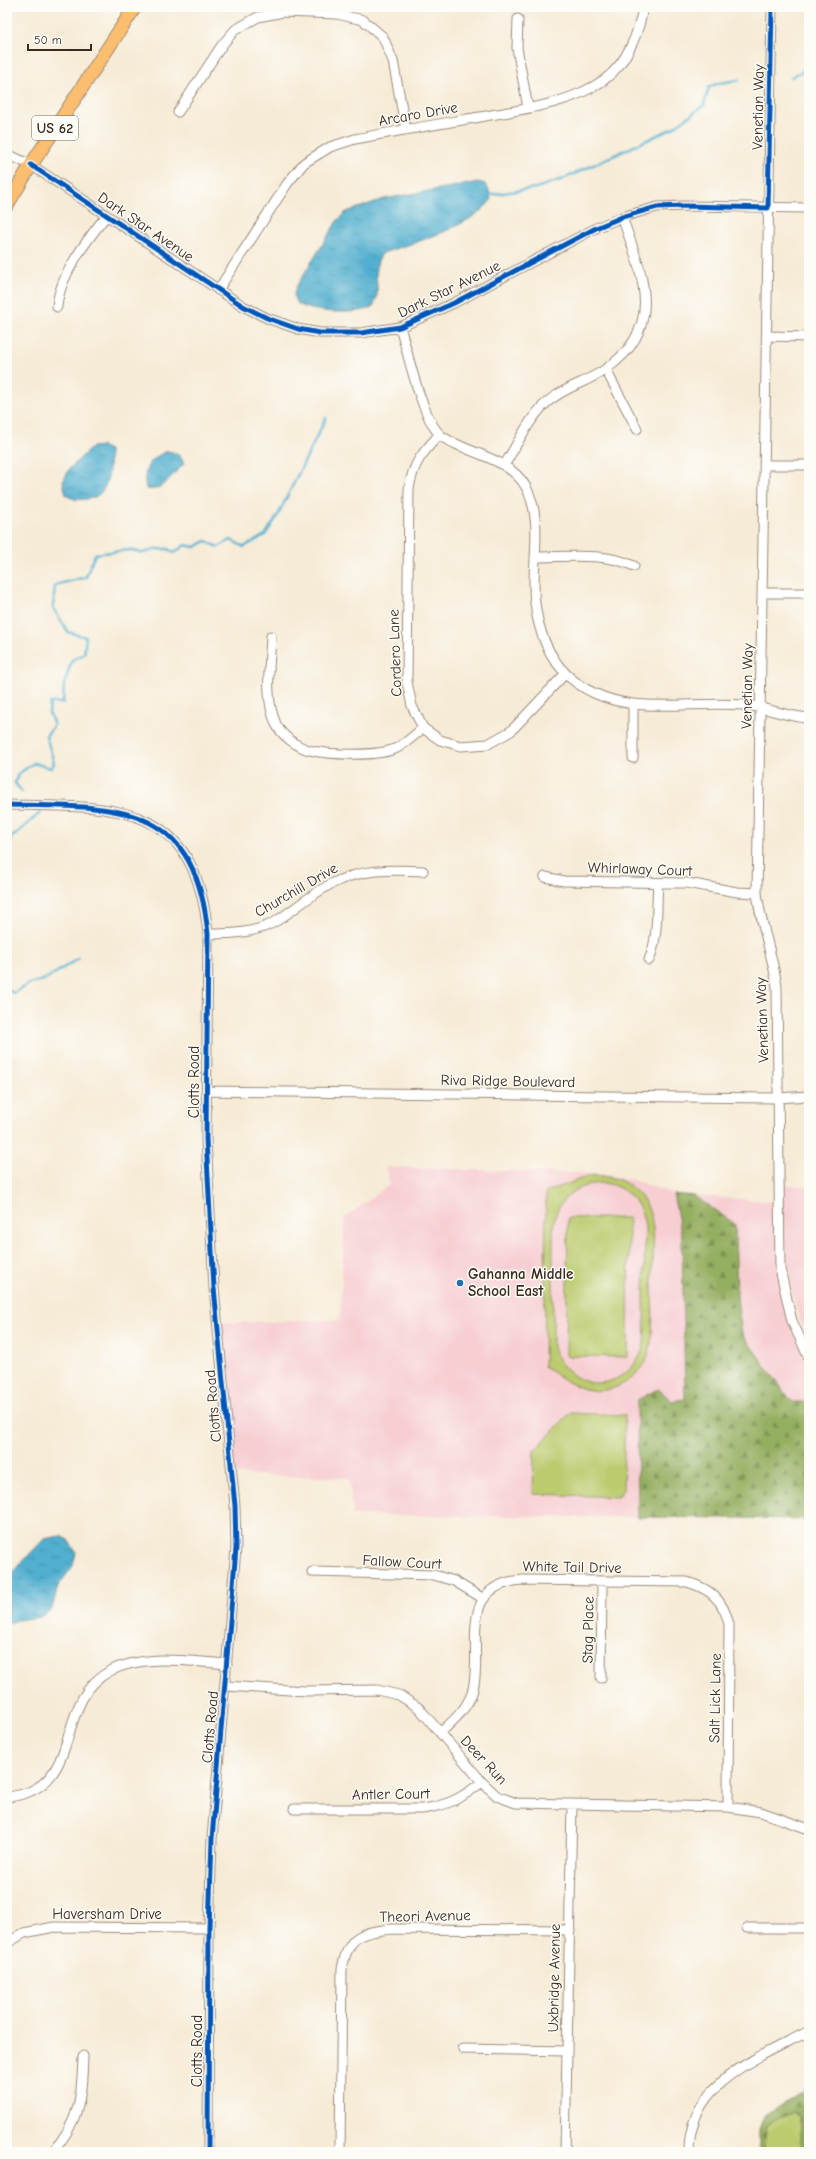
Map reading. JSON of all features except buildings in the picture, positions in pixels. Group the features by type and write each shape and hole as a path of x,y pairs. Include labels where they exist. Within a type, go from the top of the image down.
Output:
{"highway":[{"name":"US 62","path":"7,205 31,165 135,7"}],"street":[{"name":"Arcaro Drive","path":"218,290 287,184 304,163 336,145 355,139 543,106 574,96 605,79 625,57 639,30 643,7"},
{"name":"Venetian Way","path":"772,7 757,893 762,928 775,970 777,987 780,1269 792,1321 809,1358"},
{"path":"178,112 222,45 235,30 258,17 283,12 337,14 363,20 383,37 393,61 406,130"},
{"path":"518,19 517,48 528,108"},
{"name":"Dark Star Avenue","path":"7,154 31,165 218,290 267,318 298,329 342,334 400,327 454,303 596,228 622,217 657,207 809,208"},
{"path":"57,307 58,294 63,281 106,216"},
{"path":"505,464 543,406 560,393 606,370 630,349 642,325 646,302 641,271 622,217"},
{"path":"400,327 420,394 433,425 440,434 476,454 505,464 526,487 535,514 536,558 534,602 543,641 564,674 596,695 633,704 743,705 761,708 796,718 809,718"},
{"path":"767,336 809,337"},
{"path":"606,370 637,429"},
{"name":"Cordero Lane","path":"440,434 418,459 412,471 409,489 407,682 412,706 423,728 440,740 461,746 488,744 511,731 564,674"},
{"path":"765,465 809,465"},
{"path":"536,558 601,557 620,559 634,566"},
{"path":"763,593 809,593"},
{"path":"271,636 269,688 271,707 276,724 283,734 307,750 324,753 375,753 396,749 423,728"},
{"path":"633,704 633,758"},
{"name":"Clotts Road","path":"7,805 92,807 118,810 142,819 159,829 174,841 189,860 198,880 205,905 208,934 206,1139 214,1288 235,1506 236,1548 226,1686 212,1839 208,2152"},
{"name":"Churchill Drive","path":"208,934 232,934 254,930 277,921 319,890 355,874 375,870 423,871"},
{"name":"Whirlaway Court","path":"545,877 564,881 687,883 737,892 757,893"},
{"path":"649,960 655,939 658,882"},
{"name":"Riva Ridge Boulevard","path":"206,1091 778,1098 809,1096"},
{"name":"Fallow Court","path":"312,1572 434,1575 454,1580 484,1599"},
{"name":"White Tail Drive","path":"440,1733 461,1713 468,1703 472,1691 476,1615 484,1599 499,1586 515,1581 687,1582 702,1587 714,1594"},
{"name":"Stag Place","path":"601,1678 602,1582"},
{"name":"Salt Lick Lane","path":"714,1594 722,1603 729,1624 728,1806"},
{"path":"7,1797 21,1796 41,1786 55,1772 64,1753 80,1701 92,1683 110,1671 133,1664 161,1661 227,1664"},
{"name":"Deer Run","path":"226,1686 306,1691 377,1690 399,1695 419,1708 482,1782 497,1796 516,1803 572,1805 728,1806 761,1812 809,1829"},
{"name":"Antler Court","path":"294,1809 422,1809 439,1807 452,1803 465,1796 482,1782"},
{"name":"Uxbridge Avenue","path":"565,2152 572,1805"},
{"name":"Haversham Drive","path":"7,1943 24,1932 54,1927 210,1928"},
{"path":"747,1928 809,1928"},
{"name":"Theori Avenue","path":"340,2152 342,1969 345,1952 356,1938 373,1931 392,1929 570,1930"},
{"path":"689,2152 693,2124 700,2106 710,2092 724,2078 740,2068 809,2031"},
{"path":"463,2050 566,2051"},
{"path":"52,2152 66,2135 77,2115 82,2090 84,2056"}],"shaded area":[{"path":"385,1167 600,1174 634,1180 673,1194 779,1202 785,1296 809,1358 809,1519 353,1515 349,1478 232,1474 217,1323 340,1320 345,1218 390,1184"},
{"path":"778,1185 809,1186 809,1341 802,1326 792,1292"}],"green space":[{"path":"589,1176 614,1178 629,1185 635,1190 646,1204 650,1212 654,1242 652,1282 653,1320 651,1343 648,1354 637,1373 628,1381 608,1390 597,1391 579,1387 544,1367 546,1192","holes":["603,1183 612,1185 626,1192 632,1198 637,1204 644,1219 645,1326 643,1348 635,1363 622,1376 614,1380 597,1383 582,1380 566,1369 558,1359 553,1347 553,1229 558,1210 562,1202 568,1196 583,1187 593,1184"]},
{"path":"673,1194 694,1196 735,1224 737,1298 742,1334 792,1402 809,1402 809,1519 638,1517 637,1400 658,1389 672,1401 685,1399 682,1237"},
{"path":"568,1218 629,1218 628,1357 566,1356"},
{"path":"570,1413 625,1415 623,1490 618,1497 533,1494 534,1451"},
{"path":"809,2090 809,2152 802,2152 800,2117 795,2111 778,2118 769,2124 765,2134 764,2152 759,2152 759,2128 766,2113"},
{"path":"795,2111 800,2117 802,2152 764,2152 765,2134 769,2124 778,2118"}],"water":[{"path":"478,182 485,184 489,190 491,200 482,210 456,226 441,233 383,253 377,266 377,294 373,306 358,311 334,312 310,309 301,306 296,302 294,294 296,287 337,221 346,212 384,199"},
{"path":"102,446 109,450 109,473 104,488 95,497 87,499 74,499 66,495 63,482 69,469 92,447"},
{"path":"168,451 182,458 184,464 162,485 157,488 146,489 145,476 148,466 156,457"},
{"path":"60,1536 68,1540 76,1552 73,1566 58,1586 52,1609 40,1617 17,1620 7,1624 7,1578 44,1539"}],"waterway":[{"path":"791,77 809,68"},
{"path":"490,195 536,188 563,179 673,128 704,105 709,87 719,83 739,80"},
{"path":"22,792 15,783 18,774 34,763 51,768 54,763 46,736 54,725 49,713 50,703 63,703 64,685 72,660 84,654 86,637 68,632 53,608 55,585 86,577 95,554 129,550 144,553 155,549 168,549 174,553 185,545 195,547 206,541 218,547 231,540 244,547 265,535 277,517 326,418"},
{"path":"7,839 15,835 41,812"},
{"path":"7,990 14,993 29,984 46,979 79,958"}],"cycle path":[{"path":"31,165 243,306 267,318 298,329 320,333 361,333 400,327 454,303 596,228 622,217 657,207 685,206 768,208 772,7"},
{"path":"7,805 83,807 115,811 144,820 167,834 186,857 200,890 208,934 206,1139 214,1288 235,1506 236,1548 212,1839 209,1928 208,2152"}],"place":[{"name":"Gahanna Middle School East","path":"460,1283"}]}
